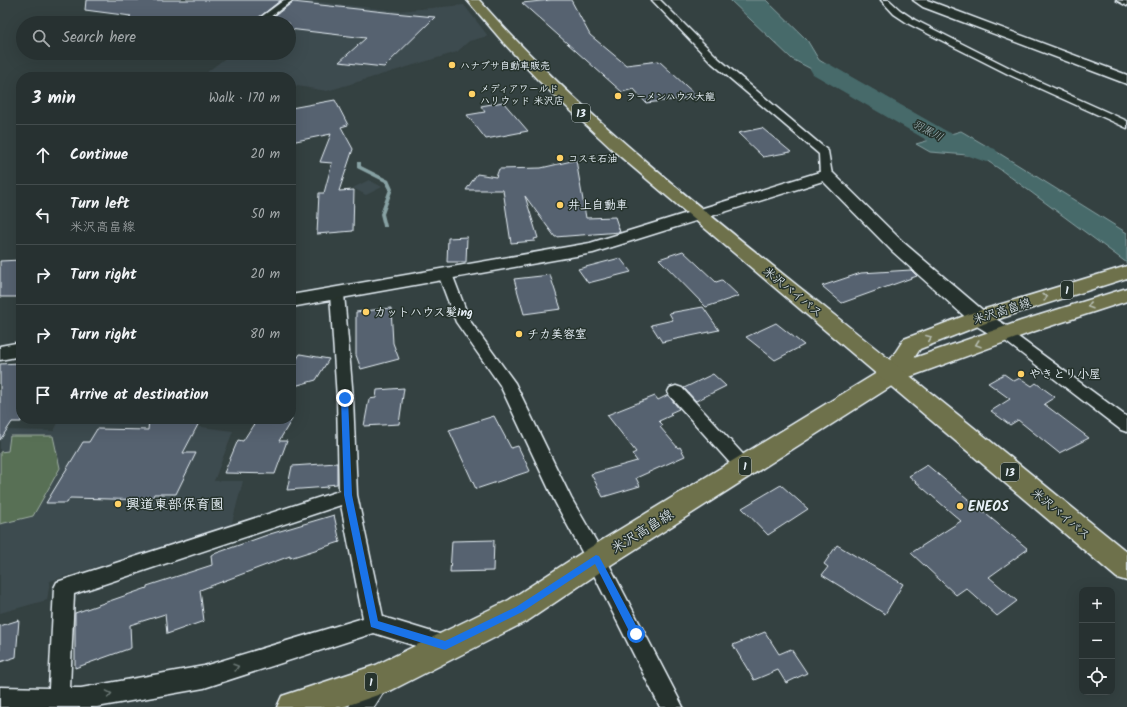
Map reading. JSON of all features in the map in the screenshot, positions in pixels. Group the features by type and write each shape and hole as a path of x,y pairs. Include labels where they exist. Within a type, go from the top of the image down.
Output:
{"main road":[{"name":"米沢バイパス","path":"473,0 559,94 699,215 1127,569"},
{"name":"米沢高畠線","path":"893,374 912,344 1008,308 1127,272"},
{"name":"米沢高畠線","path":"293,707 381,679 445,645 519,610 596,559 893,374 1028,326 1127,294"}],"street":[{"path":"267,16 289,0"},
{"path":"656,0 681,29 746,90 824,153 826,175 898,247 980,318 1005,334 1127,426"},
{"path":"885,0 897,12 912,22 1013,73 1127,125"},
{"path":"919,0 927,5 1127,80"},
{"path":"1120,0 1127,4"},
{"path":"296,300 593,248 826,175"},
{"path":"445,274 463,322 507,383 564,502 596,559 672,707"},
{"path":"336,294 345,398 348,495 374,624"},
{"path":"0,353 16,350"},
{"path":"676,392 744,467"},
{"path":"59,699 64,588 348,495"},
{"path":"0,698 80,699 204,677 374,624 445,645"},
{"path":"360,707 381,679"}],"shaded area":[{"path":"302,0 398,11 464,5 488,36 469,41 457,52 327,91 296,86 296,72 207,72 223,60 296,60 296,16 281,16"},
{"path":"369,180 382,187 366,195 353,188"},
{"name":"興道東部保育園","path":"58,424 177,424 233,431 214,481 243,481 231,526 50,581 47,600 0,613 0,430 54,431"}],"green space":[{"path":"10,436 53,436 60,468 33,516 0,524 0,452 8,451"}],"water":[{"path":"730,0 766,0 807,40 819,60 874,93 857,93 792,59"},
{"path":"961,131 1127,233 1127,263 980,156 930,152 916,144"}],"building":[{"path":"86,0 281,0 261,16 131,16 85,10"},
{"path":"551,0 571,0 590,35 626,65 659,61 698,97 646,103 634,89 622,92 522,3"},
{"path":"293,2 435,17 384,67 339,62 366,38 296,30 296,16 274,16"},
{"path":"335,100 348,125 341,127 353,149 339,191 354,190 353,231 317,234 319,193 324,193 332,163 320,162 331,134 296,141 296,107"},
{"path":"503,102 528,131 486,139 467,115 485,112 481,106"},
{"path":"762,128 791,152 763,157 738,133"},
{"path":"576,160 586,218 615,217 620,232 555,237 525,196 538,238 534,239 535,241 511,243 503,190 466,190 477,174 496,177 499,169 541,168"},
{"path":"467,237 466,262 447,262 448,238"},
{"path":"683,251 716,282 722,280 739,296 706,307 659,259"},
{"path":"620,258 631,272 588,283 578,269"},
{"path":"16,260 16,297 0,297 0,261"},
{"path":"911,270 917,276 842,303 822,286 861,273"},
{"path":"550,275 561,309 524,314 514,279"},
{"path":"703,307 719,330 662,342 651,325 673,320 669,313"},
{"path":"391,308 393,343 399,359 361,369 356,355 356,312"},
{"path":"776,323 804,345 775,360 746,337"},
{"path":"300,354 329,359 316,380 296,386 296,360"},
{"path":"16,363 16,422 12,422 0,440 0,364"},
{"path":"713,374 726,386 696,401 684,388"},
{"path":"1004,374 1014,381 1020,378 1032,386 1036,383 1055,397 1044,404 1089,438 1059,453 1018,420 1010,425 991,411 1010,399 988,383"},
{"path":"404,388 399,424 364,426 369,399 376,398 377,390"},
{"path":"668,395 679,409 670,413 672,415 659,421 663,425 660,427 678,448 680,447 685,456 636,478 640,486 603,497 591,474 637,461 632,454 636,452 607,415 655,396 658,400"},
{"path":"494,416 511,448 518,446 530,471 476,489 449,430"},
{"path":"149,424 198,424 183,453 196,453 176,494 154,494 151,500 70,498 67,503 46,503 83,442 89,442 97,429 148,430"},
{"path":"254,424 289,424 279,441 287,441 275,474 224,473 238,440 243,441"},
{"path":"337,463 337,484 327,485 328,487 287,490 292,466"},
{"path":"927,465 1028,549 989,577 1017,601 997,616 966,588 956,595 911,553 961,521 909,476"},
{"path":"781,485 808,509 768,535 742,508"},
{"path":"334,515 340,542 290,558 290,556 200,590 204,621 167,634 165,614 130,625 131,648 75,668 75,613 147,588 147,586 212,565 211,555 270,534"},
{"path":"494,540 493,571 450,572 452,541"},
{"path":"837,545 903,584 885,614 822,575 828,567 824,564"},
{"path":"19,620 16,657 0,662 0,626"},
{"path":"765,632 779,654 791,649 807,673 786,683 778,670 754,680 733,645"}],"waterway":[{"name":"羽黒川","path":"821,69 939,137 986,154"},
{"path":"359,163 359,167 387,181 391,189 382,214 385,226"}],"place":[{"name":"ハナブサ自動車販売","path":"452,65"},
{"name":"メディアワールド ハリウッド 米沢店","path":"472,94"},
{"name":"ラーメンハウス大龍","path":"618,96"},
{"name":"コスモ石油","path":"560,158"},
{"name":"井上自動車","path":"560,205"},
{"name":"カットハウス髪ing","path":"366,312"},
{"name":"チカ美容室","path":"519,334"},
{"name":"やきとり小屋","path":"1021,374"},
{"name":"興道東部保育園","path":"118,504"},
{"name":"ENEOS","path":"960,506"}],"route":[{"path":"345,398 348,495 374,624 445,645 519,610 596,559 636,634"}]}
